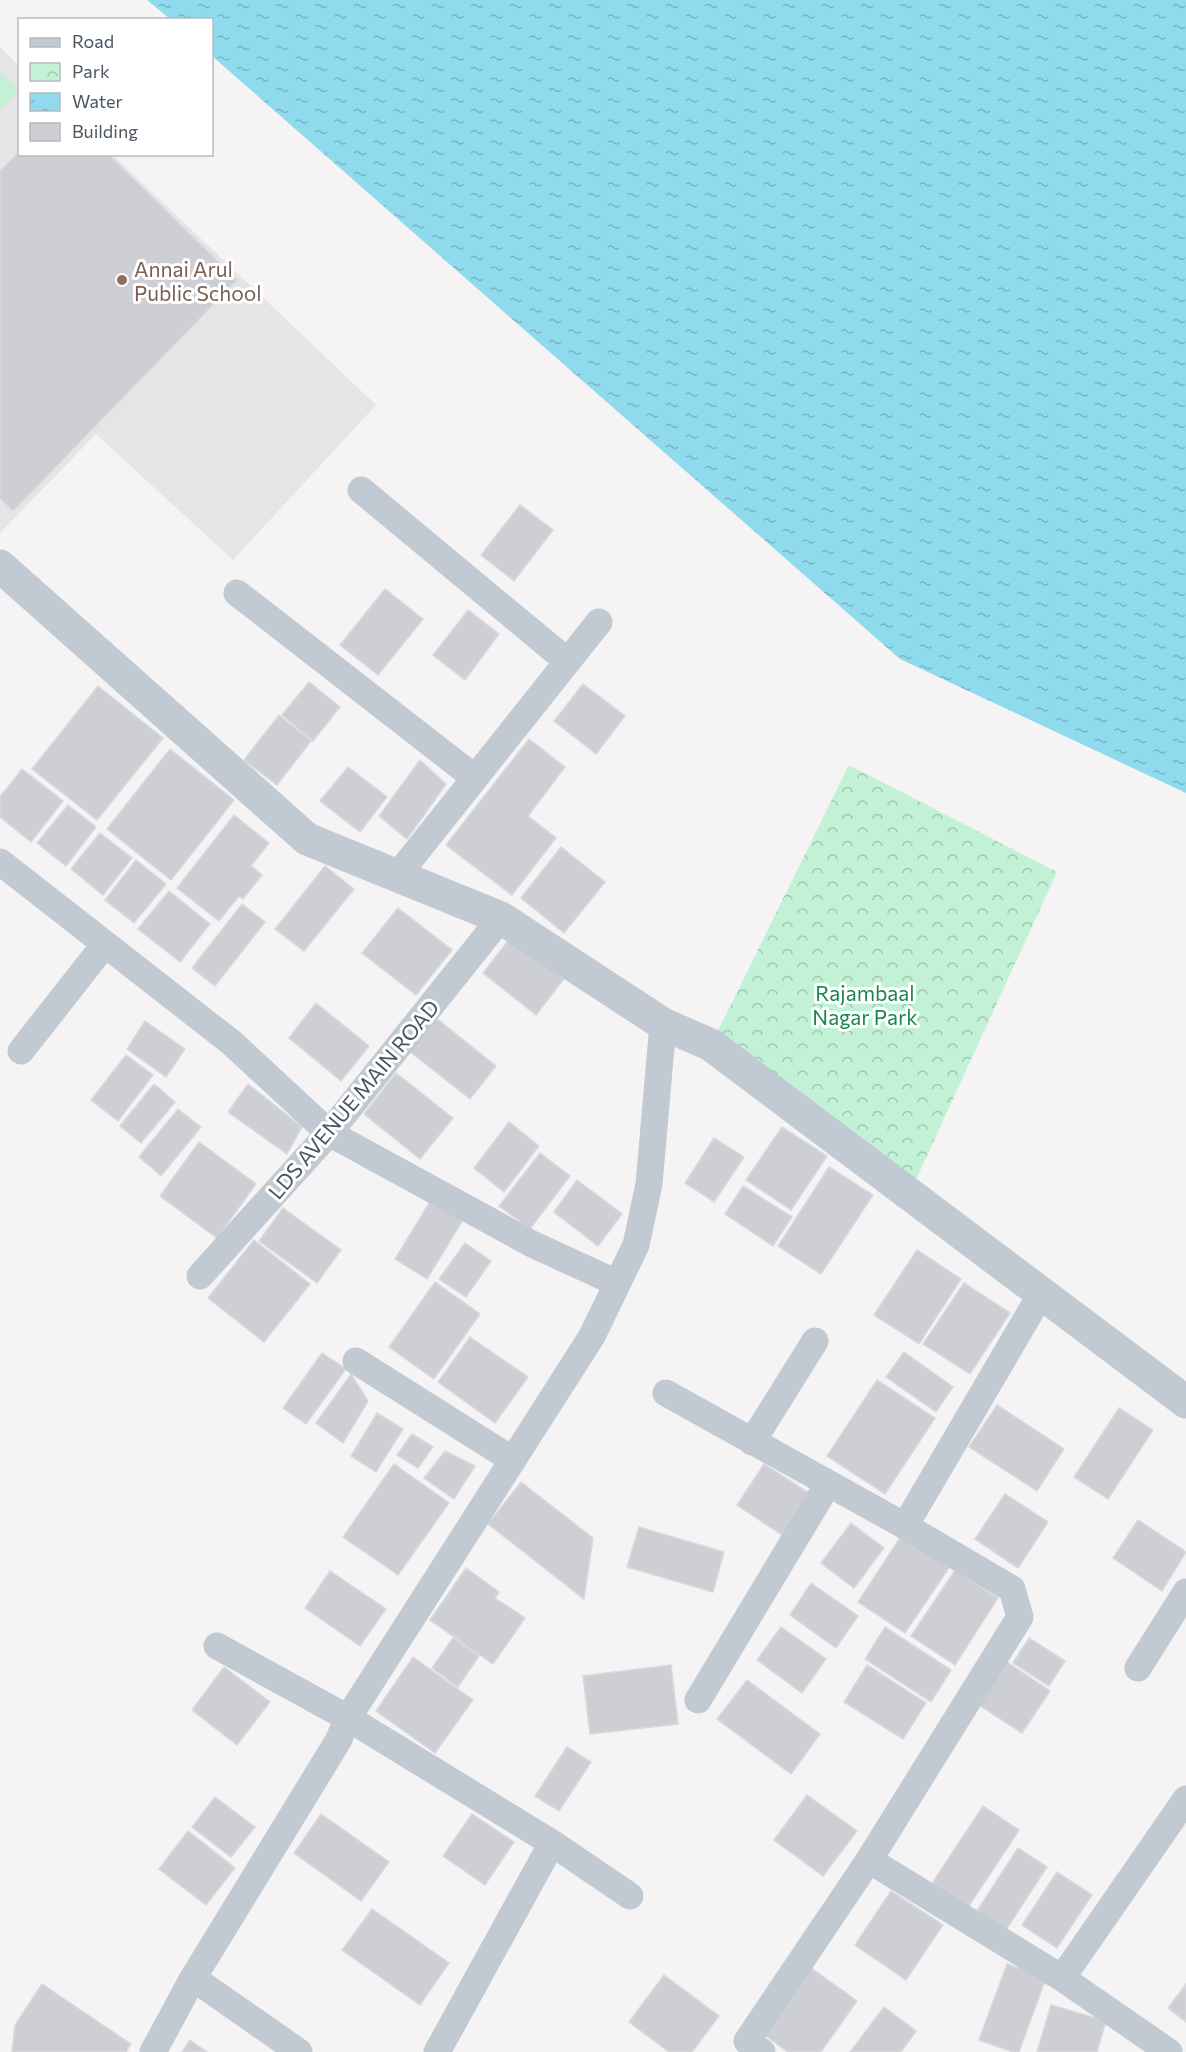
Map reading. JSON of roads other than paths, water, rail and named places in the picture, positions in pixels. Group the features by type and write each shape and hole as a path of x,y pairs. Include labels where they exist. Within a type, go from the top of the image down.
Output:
{"street":[{"path":"362,490 567,661"},
{"path":"0,566 307,839 501,918 663,1024 711,1045 1186,1402"},
{"path":"237,593 475,778"},
{"path":"397,876 599,622"},
{"path":"0,862 232,1043 329,1133 532,1244 617,1283"},
{"name":"LDS AVENUE MAIN ROAD","path":"200,1276 329,1133 501,918"},
{"path":"21,1051 105,944"},
{"path":"153,2052 193,1977 338,1742 348,1719 592,1336 636,1245 649,1184 663,1024"},
{"path":"905,1526 1041,1294"},
{"path":"752,1442 815,1341"},
{"path":"356,1361 513,1460"},
{"path":"666,1393 905,1526 1012,1589 1020,1617 870,1860 749,2048"},
{"path":"698,1700 828,1484"},
{"path":"1138,1668 1186,1592"},
{"path":"216,1646 348,1719 552,1843 630,1896"},
{"path":"1062,1978 1186,1799"},
{"path":"437,2052 552,1843"},
{"path":"870,1860 1062,1978 1169,2052"},
{"path":"193,1977 300,2052"}],"water":[{"path":"147,0 1186,0 1186,793 900,659 213,57 213,18 169,18"}],"place":[{"name":"Annai Arul Public School","path":"122,280"}],"park label":[{"name":"Rajambaal Nagar Park","path":"865,1004"}]}
